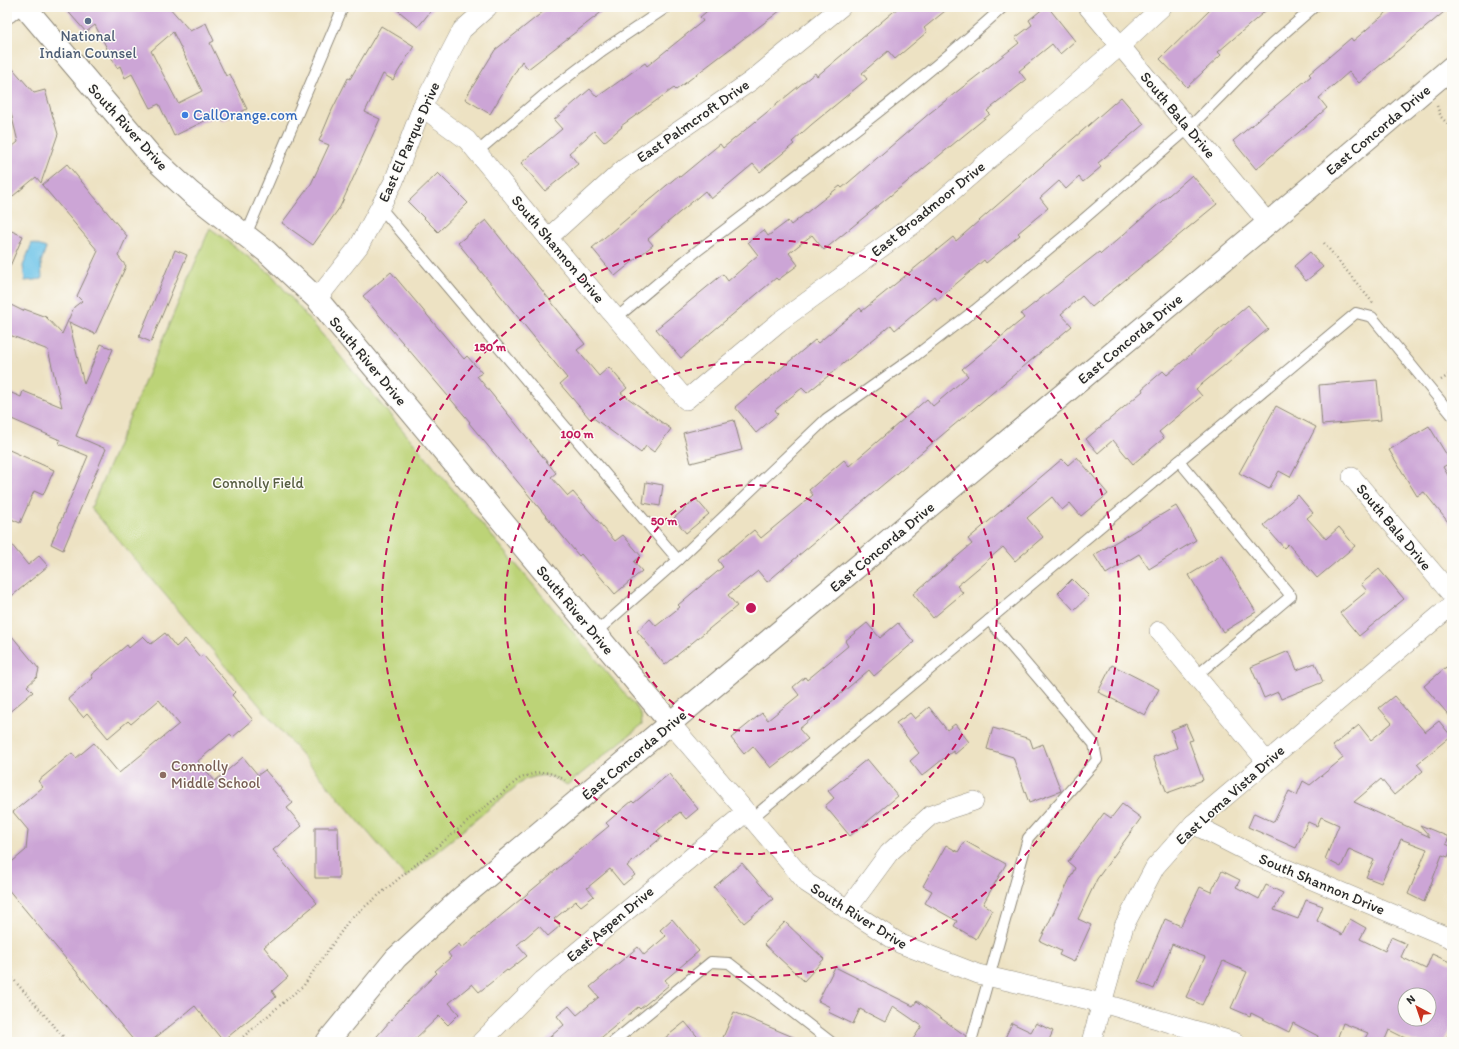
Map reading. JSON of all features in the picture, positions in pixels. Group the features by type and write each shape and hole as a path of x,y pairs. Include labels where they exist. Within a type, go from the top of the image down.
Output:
{"street":[{"path":"7,12 13,7"},
{"name":"South River Drive","path":"25,7 152,157 191,193 246,235 317,299 748,816 807,883 902,944 978,974 1102,1003 1235,1042"},
{"name":"East El Parque Drive","path":"317,299 359,246 394,181 422,107 462,30 488,7"},
{"name":"East Palmcroft Drive","path":"548,238 625,168 751,81 841,7"},
{"name":"South Bala Drive","path":"1088,7 1268,223"},
{"name":"East Broadmoor Drive","path":"686,400 779,322 918,221 1121,45 1162,7"},
{"name":"East Concorda Drive","path":"327,1042 396,958 460,899 671,724 1452,67"},
{"name":"South Shannon Drive","path":"422,107 468,140 548,238 686,400"},
{"name":"South Bala Drive","path":"1352,477 1452,595"},
{"name":"East Loma Vista Drive","path":"1091,1042 1124,926 1155,867 1193,824 1452,605"},
{"path":"1159,631 1266,761"},
{"path":"848,910 889,853 931,815 974,802"},
{"name":"East Aspen Drive","path":"481,1042 543,980 748,816"},
{"name":"South Shannon Drive","path":"1193,824 1256,856 1452,939"}],"lane":[{"path":"246,235 344,7"},
{"path":"478,152 546,94 603,50 667,7"},
{"path":"616,318 703,246 858,130 978,30 1003,7"},
{"path":"595,633 678,560 826,418 915,356 975,310 1069,232 1189,128 1273,43 1314,7"},
{"path":"380,207 678,560"},
{"path":"748,816 989,620 1356,313 1372,317 1452,415"},
{"path":"1179,461 1291,596 1196,676"},
{"path":"971,1042 1028,838 1096,760 1094,744 989,620"},
{"path":"614,1042 711,962 729,963 831,1042"}],"path":[{"path":"1437,106 1441,117 1452,128"},
{"path":"237,1042 304,985 350,919 519,779 539,771 552,773 565,780"},
{"path":"7,972 68,1042"}],"green space":[{"name":"Connolly Field","path":"210,228 272,275 637,708 641,715 642,725 567,785 546,776 537,776 524,780 406,877 91,508"}],"water":[{"path":"32,243 46,248 41,262 42,279 25,281 23,266"}],"building":[{"path":"64,7 169,7 190,31 206,23 214,41 210,43 226,76 230,74 247,109 222,121 219,114 174,136 159,104 150,108 132,74 125,78 120,66 117,68 95,25 86,32","holes":["173,32 202,91 178,103 151,51"]},
{"path":"394,7 434,7 418,27"},
{"path":"549,7 608,7 528,69 522,61 490,114 465,99 495,50"},
{"path":"712,7 785,7 676,90 674,88 621,126 622,127 604,142 594,131 569,153 578,164 545,191 521,163 562,129 554,120 590,89 597,97 645,63 647,66 703,21 700,17"},
{"path":"899,7 950,7 924,28 927,32 895,59 888,51 862,73 867,79 811,125 792,142 794,144 760,172 753,164 711,199 705,191 648,239 653,245 615,276 592,248 679,175 680,177 720,144 723,148 815,73 817,76"},
{"path":"1045,7 1048,7 1075,41 1060,54 1052,44 1019,71 1026,80 987,111 990,114 824,250 812,235 789,253 798,265 778,280 776,278 681,358 656,329 723,274 728,281 758,255 748,242 764,230 768,236 788,221 791,225 840,186 842,188 931,112 1019,43 1015,38 1032,25 1029,20"},
{"path":"1213,7 1270,7 1218,52 1221,55 1187,87 1160,59"},
{"path":"1393,7 1450,7 1359,83 1349,72 1319,98 1327,108 1256,169 1233,141 1311,76 1309,74 1351,38 1353,41"},
{"path":"381,26 414,46 393,80 383,74 365,112 380,119 340,207 313,245 282,223 311,184 329,145 319,141 332,110 348,78 350,79"},
{"path":"7,62 34,93 45,90 58,134 41,183 36,177 7,201 7,151 18,142 7,97"},
{"path":"1121,97 1144,124 1098,163 1101,167 1083,182 1079,177 1066,189 1059,181 1040,198 1048,208 1018,233 1020,235 986,263 984,260 937,300 935,297 895,330 891,325 807,393 802,388 775,410 778,414 756,433 735,407 815,340 818,343 860,308 862,311 953,237 956,241"},
{"path":"67,164 127,236 118,256 126,266 95,334 69,322 84,384 101,344 113,349 76,436 106,449 63,550 51,544 88,456 59,444 60,440 7,417 7,391 21,397 23,391 62,407 48,350 7,334 7,303 23,311 24,309 46,317 62,334 74,307 82,301 77,296 98,251 42,185"},
{"path":"438,173 468,203 438,232 408,202"},
{"path":"1192,175 1217,204 1092,307 1082,296 1061,314 1072,326 767,582 758,571 728,595 737,606 665,665 637,631 650,619 656,626 680,607 678,605 723,567 718,560 754,530 761,538 813,495 809,490 844,460 849,466 927,399 933,406 968,376 962,369 1024,318 1021,314 1099,252 1101,254"},
{"path":"486,220 585,344 577,350 599,376 609,367 627,388 621,393 671,429 654,452 646,446 641,453 592,417 590,419 560,384 567,378 458,243"},
{"path":"7,229 23,236 7,273"},
{"path":"175,250 187,255 151,342 139,337"},
{"path":"1310,252 1323,267 1306,281 1294,266"},
{"path":"391,272 464,359 467,356 482,373 477,376 556,473 551,477 568,496 573,492 615,541 623,535 641,556 634,562 642,571 615,594 581,554 579,556 469,423 470,422 363,296"},
{"path":"1248,305 1268,329 1196,389 1202,396 1159,432 1164,438 1133,464 1113,440 1098,453 1086,439 1143,391 1142,389 1163,371 1167,375"},
{"path":"1377,380 1381,420 1322,425 1319,385"},
{"path":"1276,406 1316,427 1290,477 1279,471 1269,489 1239,473"},
{"path":"734,420 742,450 691,463 683,433"},
{"path":"1429,426 1451,462 1443,467 1452,482 1452,527 1424,492 1417,496 1389,450"},
{"path":"7,449 54,470 43,495 34,491 20,523 7,517"},
{"path":"1077,457 1108,494 1081,516 1070,503 1062,510 1052,497 1027,518 1043,537 1015,561 1003,547 957,586 963,593 933,618 913,594 972,544 968,539 1062,459 1068,465"},
{"path":"646,482 663,485 660,506 643,503"},
{"path":"1298,495 1313,513 1307,518 1326,539 1339,527 1355,546 1317,578 1288,544 1284,548 1264,525"},
{"path":"696,499 709,514 686,533 674,518"},
{"path":"1176,506 1196,540 1149,569 1139,554 1106,574 1094,555"},
{"path":"7,539 28,565 39,556 48,566 7,600"},
{"path":"1222,555 1256,612 1223,632 1189,575"},
{"path":"1379,569 1404,599 1359,636 1340,613 1367,591 1361,584"},
{"path":"1072,579 1089,596 1074,610 1058,593"},
{"path":"867,623 880,638 898,623 914,642 874,676 869,670 799,729 808,739 771,768 753,746 744,754 731,738 762,713 768,720 799,695 793,687 805,677 807,680 848,646 845,641"},
{"path":"7,630 39,669 37,677 27,686 33,692 7,714"},
{"path":"165,633 176,647 185,639 200,657 203,655 235,692 232,695 253,720 233,737 230,734 198,761 215,781 243,757 258,775 265,770 293,803 287,808 302,826 273,850 317,903 264,947 288,977 272,991 276,997 223,1041 195,1006 150,1042 135,1042 7,888 7,866 26,850 28,830 13,812 43,787 38,781 72,753 76,758 94,743 119,773 179,724 159,700 131,724 128,721 108,738 87,713 83,717 68,699 93,678 91,675 127,645 129,648 143,636 151,644"},
{"path":"1289,651 1297,670 1315,663 1323,682 1281,699 1278,692 1264,698 1251,667"},
{"path":"1112,665 1159,689 1145,715 1098,692"},
{"path":"1446,667 1452,674 1452,719 1424,686"},
{"path":"1394,696 1425,732 1439,721 1451,736 1417,764 1423,771 1394,795 1381,779 1354,802 1430,837 1420,825 1449,837 1446,844 1452,847 1448,857 1442,855 1424,902 1408,894 1427,849 1401,839 1381,883 1366,877 1374,860 1349,849 1341,867 1325,859 1339,825 1321,817 1317,826 1308,822 1296,848 1248,827 1254,813 1274,822 1289,791 1297,795 1303,781 1310,785 1343,758 1333,746 1359,725 1371,740 1392,723 1379,708"},
{"path":"929,707 947,730 955,724 969,742 955,754 953,751 922,776 910,761 919,753 896,723 910,713 915,719"},
{"path":"1186,724 1193,740 1189,741 1203,780 1167,793 1153,757 1177,748 1171,730"},
{"path":"993,728 1030,739 1033,748 1043,744 1061,791 1029,803 1013,757 987,749"},
{"path":"867,759 898,796 850,836 825,806 834,798 828,791"},
{"path":"669,774 698,809 686,819 680,812 657,831 662,837 627,866 635,875 623,885 610,869 587,888 594,896 581,906 576,901 554,919 560,926 548,936 539,926 517,945 527,956 479,992 472,984 449,1003 459,1014 448,1025 439,1016 412,1042 372,1042 402,1007 437,973 435,971 451,957 448,953 459,944 462,948 609,826 606,823 632,801 634,803"},
{"path":"1122,804 1141,818 1097,879 1078,919 1091,925 1074,962 1059,955 1061,951 1040,941 1075,868 1068,862 1104,813 1111,818"},
{"path":"315,827 338,827 339,878 315,878"},
{"path":"965,841 1006,864 983,904 992,910 976,939 954,926 957,921 925,903 932,891 923,886 946,845 958,852"},
{"path":"742,863 773,899 744,923 714,887"},
{"path":"1222,871 1240,880 1236,887 1259,899 1266,885 1283,893 1274,910 1298,919 1306,900 1323,906 1317,921 1342,935 1350,919 1366,928 1360,939 1385,951 1391,937 1407,944 1401,957 1426,969 1432,954 1452,963 1452,1027 1445,1042 1413,1042 1389,1030 1384,1042 1363,1042 1368,1033 1343,1023 1336,1042 1316,1042 1318,1036 1293,1023 1289,1032 1251,1013 1250,1016 1231,1008 1247,972 1223,961 1202,1005 1186,997 1205,957 1172,944 1154,989 1138,982 1165,919 1181,926 1200,887 1211,892"},
{"path":"672,919 699,951 665,980 669,985 640,1009 638,1007 596,1042 544,1042 564,1025 557,1016 569,1006 577,1015 599,997 590,987 638,947 644,955 666,936 660,930"},
{"path":"785,922 824,959 804,981 764,944"},
{"path":"835,967 913,1006 917,1001 966,1036 965,1042 911,1042 922,1026 893,1006 885,1022 860,1009 853,1024 828,1012 830,1007 818,1001"},
{"path":"734,1012 805,1042 721,1042"},
{"path":"685,1022 702,1042 660,1042"},
{"path":"1012,1023 1031,1032 1036,1023 1053,1031 1049,1040 1053,1042 1003,1042"}],"place":[{"name":"National Indian Counsel","path":"88,21"},
{"name":"CallOrange.com","path":"185,115"},
{"name":"Connolly Middle School","path":"163,775"}]}
